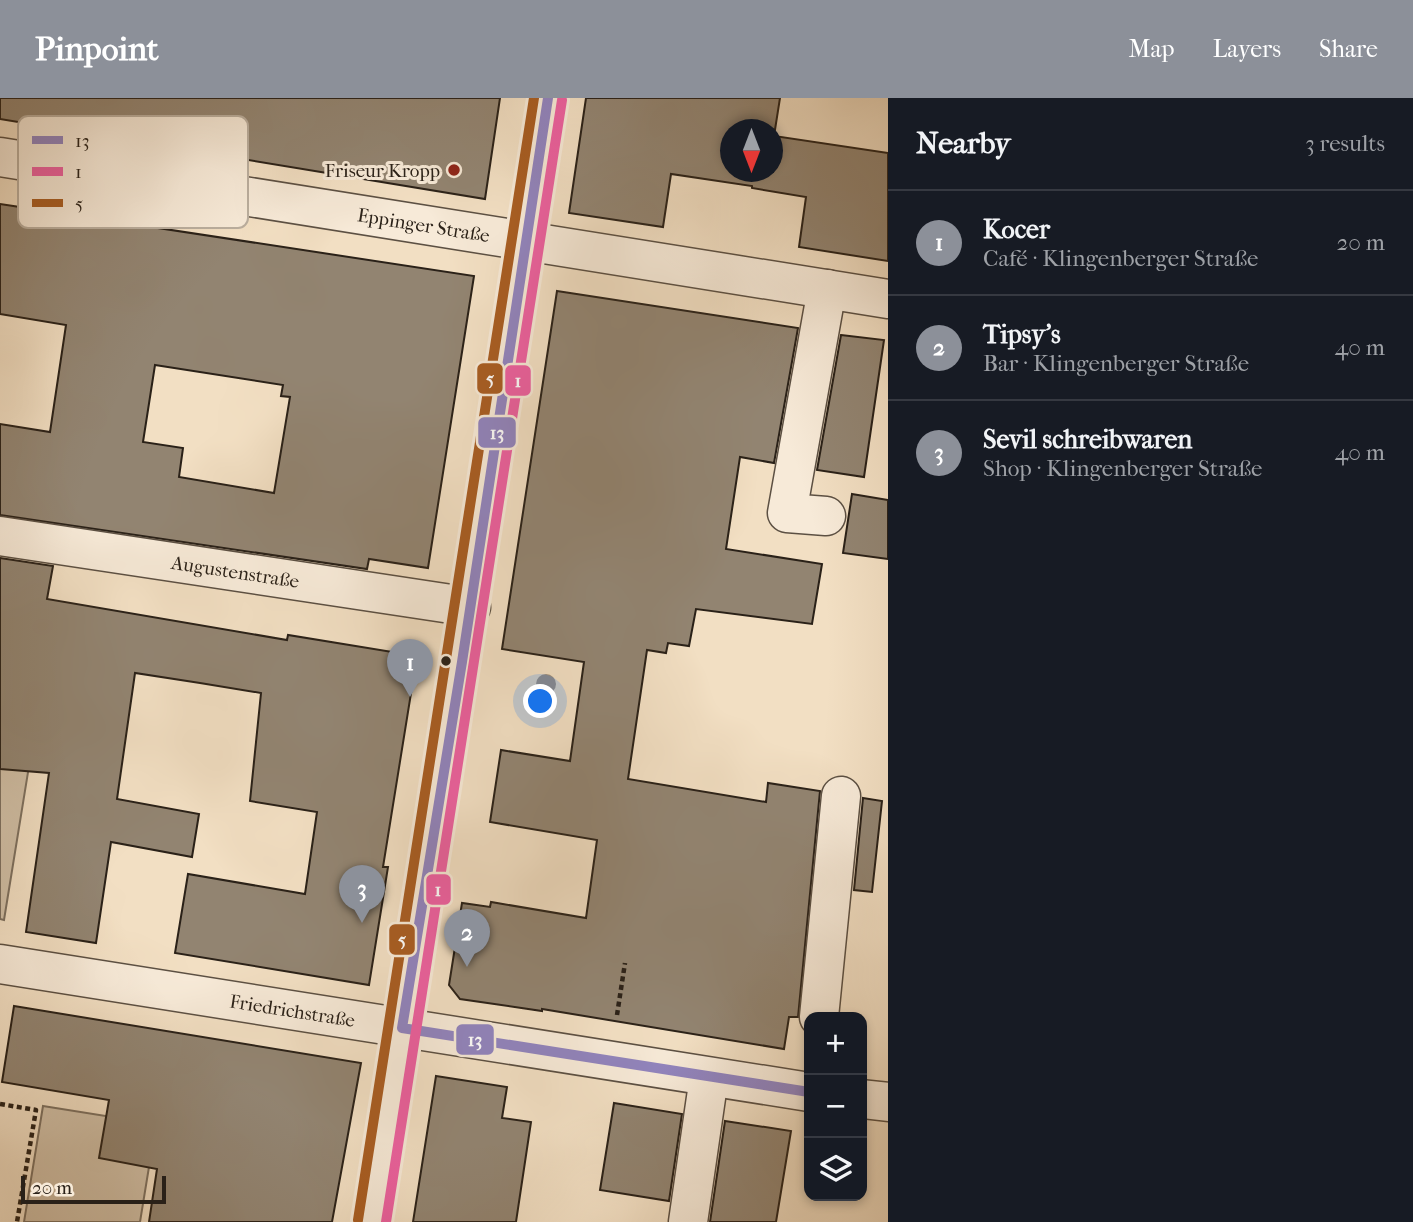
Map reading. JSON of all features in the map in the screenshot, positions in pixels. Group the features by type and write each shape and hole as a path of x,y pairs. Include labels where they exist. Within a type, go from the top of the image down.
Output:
{"street":[{"path":"372,1222 471,607 548,98"},
{"name":"Eppinger Straße","path":"0,157 18,160"},
{"name":"Eppinger Straße","path":"248,198 888,299"},
{"path":"825,516 787,513 827,289"},
{"name":"Augustenstraße","path":"0,536 471,607"},
{"path":"819,1012 841,796"},
{"name":"Friedrichstraße","path":"0,964 804,1091"},
{"path":"688,1222 709,1077"},
{"path":"867,1100 888,1102"}],"path":[{"path":"609,1061 625,963"},
{"path":"0,1104 36,1110 17,1222"}],"shaded area":[{"path":"0,679 42,686 4,920 0,919"},
{"path":"43,1106 156,1124 140,1222 24,1222"}],"building":[{"path":"0,98 500,98 485,199 248,160 248,116 18,116 18,122 0,119"},
{"path":"586,98 780,98 777,119 720,119 720,181 671,174 663,227 569,213"},
{"path":"783,137 888,153 888,261 799,247 806,197 725,182 783,182"},
{"path":"0,204 18,207 18,228 158,228 474,276 428,568 369,559 367,569 0,515 0,424 50,432 66,325 0,314","holes":["155,365 283,385 281,396 290,397 274,493 179,477 183,448 143,442"]},
{"path":"557,291 798,328 774,463 740,457 726,549 822,564 812,624 696,609 689,646 668,643 666,653 647,650 628,779 766,802 768,783 820,791 798,1017 789,1017 784,1049 542,1009 460,999 449,985 462,903 490,907 491,902 586,918 597,840 490,822 501,750 570,761 584,662 502,649"},
{"path":"841,335 884,340 864,477 817,470"},
{"path":"852,494 888,500 888,559 843,553"},
{"path":"0,558 53,566 47,599 287,640 288,635 417,656 383,867 388,867 369,985 175,953 188,874 305,894 317,812 250,801 261,693 200,683 135,673 117,799 199,814 192,857 111,842 96,943 26,932 49,773 0,769"},
{"path":"863,798 882,801 872,892 854,890"},
{"path":"14,1006 361,1063 332,1222 149,1222 157,1169 99,1158 109,1100 2,1082"},
{"path":"436,1076 507,1087 502,1118 531,1122 516,1222 413,1222"},
{"path":"614,1103 682,1114 669,1201 600,1190"},
{"path":"725,1121 791,1131 776,1222 710,1222"}],"transit line":[{"name":"5","path":"358,1220 534,98"},
{"name":"13","path":"548,98 462,662 402,1028 804,1091"},
{"name":"1","path":"386,1222 562,100"}],"place":[{"name":"Friseur Kropp","path":"454,170"},
{"name":"Kocer","path":"410,697"},
{"name":"Sevil schreibwaren","path":"362,923"},
{"name":"Tipsy's","path":"467,967"}]}
